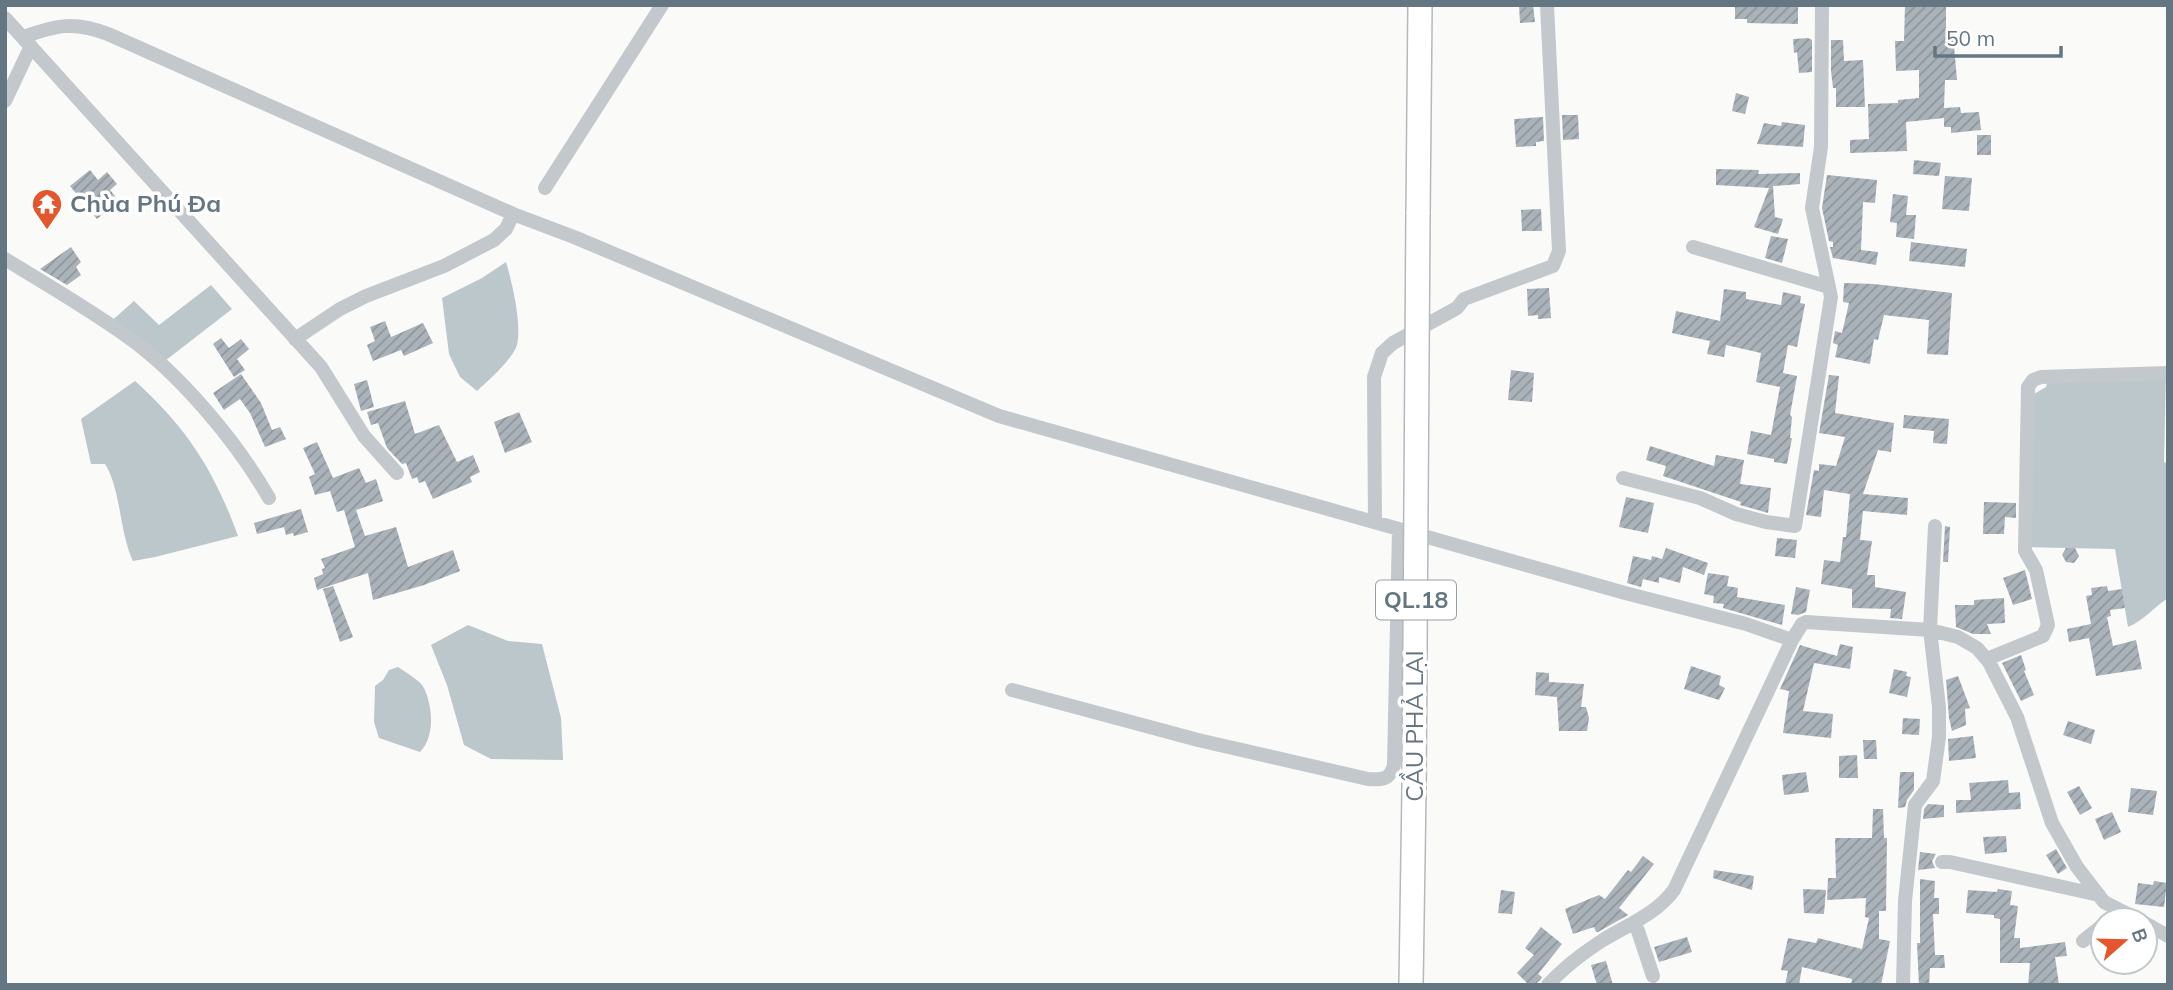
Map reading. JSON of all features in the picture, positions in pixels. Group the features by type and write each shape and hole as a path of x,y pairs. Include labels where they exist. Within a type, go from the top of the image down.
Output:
{"highway":[{"name":"CẦU PHẢ LẠI","path":"1411,985 1415,790 1420,5"}],"street":[{"path":"545,188 662,5"},
{"path":"1375,522 1374,377 1382,354 1393,343 1457,307 1464,299 1553,266 1559,251 1547,5"},
{"path":"1623,478 1700,498 1736,514 1795,526 1829,311 1829,287 1812,208 1821,146 1822,5"},
{"path":"5,18 331,380 364,436 397,473"},
{"path":"5,100 27,42 56,26 89,27 513,214 574,237 999,416 1697,613 1746,624 1792,640"},
{"path":"295,339 340,309 366,296 444,267 494,240 506,229 513,214"},
{"path":"1693,247 1829,287"},
{"path":"5,259 129,337 168,370 234,444 269,498"},
{"path":"1987,659 2043,636 2048,625 2036,570 2025,551 2028,387 2041,377 2168,373"},
{"path":"1903,985 1905,901 1915,805 1933,781 1939,737 1939,707 1930,630 1935,526"},
{"path":"1012,690 1276,759 1368,779 1387,778 1394,765 1399,529"},
{"path":"1548,985 1562,969 1603,940 1652,913 1674,890 1792,640 1806,622 1930,630 1958,637 1978,648 1987,659 2017,717 2052,823 2077,867 2107,906"},
{"path":"1942,862 2099,895"},
{"path":"1635,922 1653,976"},
{"path":"2083,941 2089,936"}],"shaded area":[{"path":"506,262 517,315 517,345 505,364 477,391 460,377 449,354 442,298 482,278"},
{"path":"211,285 232,309 161,364 108,324 134,301 159,325"},
{"path":"2166,373 2164,462 2168,464 2168,598 2128,627 2115,549 2026,547 2034,394 2046,387 2049,377"},
{"path":"135,381 170,416 197,451 209,470 238,536 133,561 110,474 105,464 91,464 81,419"},
{"path":"468,625 508,641 542,644 561,718 563,760 491,759 464,745 447,685 431,645"},
{"path":"398,667 422,685 427,696 430,730 420,752 379,738 374,722 375,686 389,670"}],"building":[{"path":"1519,5 1533,5 1535,22 1520,23"},
{"path":"1735,5 1798,5 1798,24 1747,23 1747,19 1735,19"},
{"path":"1905,5 1946,7 1946,36 1953,35 1957,80 1945,80 1944,108 1960,107 1961,113 1979,112 1981,130 1951,133 1951,127 1944,127 1944,118 1906,122 1907,151 1850,153 1850,140 1869,139 1868,104 1898,103 1898,100 1919,98 1919,70 1896,71 1895,41 1904,41"},
{"path":"1793,39 1812,40 1812,72 1799,73"},
{"path":"1831,40 1843,40 1844,61 1863,60 1865,107 1836,107 1836,88 1833,88 1831,71"},
{"path":"1736,93 1749,97 1745,114 1732,111"},
{"path":"1562,115 1578,115 1579,139 1563,140"},
{"path":"1543,117 1544,141 1536,142 1536,146 1516,147 1514,119"},
{"path":"1782,122 1805,125 1803,147 1757,144 1764,123 1781,126"},
{"path":"1977,135 1991,135 1991,155 1977,155"},
{"path":"1914,160 1941,163 1939,176 1913,174"},
{"path":"1716,169 1759,170 1758,174 1800,173 1800,184 1773,186 1775,217 1783,219 1778,234 1754,227 1769,188 1716,185"},
{"path":"90,170 98,180 107,172 117,184 110,190 119,201 97,219 70,186"},
{"path":"1827,175 1877,180 1875,203 1863,202 1861,250 1878,252 1876,265 1833,258 1830,247 1833,247 1833,242 1829,241 1822,208"},
{"path":"1945,176 1972,178 1969,211 1942,209"},
{"path":"1893,194 1908,196 1906,215 1916,215 1914,239 1896,237 1897,223 1890,222"},
{"path":"1541,209 1542,231 1522,231 1521,210"},
{"path":"1771,236 1788,239 1782,263 1765,258"},
{"path":"1911,242 1967,249 1965,267 1909,261"},
{"path":"71,247 81,262 76,267 81,275 67,285 40,269"},
{"path":"1844,283 1952,293 1948,355 1927,354 1929,320 1884,315 1878,340 1874,339 1870,364 1835,357 1838,345 1833,343 1835,331 1842,333 1849,303 1843,302"},
{"path":"1549,288 1551,318 1538,319 1538,315 1528,316 1527,289"},
{"path":"1724,289 1746,292 1746,299 1781,305 1783,292 1801,296 1800,303 1805,304 1797,347 1788,345 1783,373 1797,376 1790,415 1792,438 1787,464 1747,454 1751,431 1771,435 1780,387 1756,382 1761,353 1726,345 1724,357 1707,354 1710,341 1672,333 1676,311 1720,321"},
{"path":"385,321 391,337 423,323 433,343 404,356 401,350 373,361 367,345 375,341 370,327"},
{"path":"221,338 229,348 241,339 249,349 237,359 245,370 234,377 213,344"},
{"path":"1511,370 1534,373 1532,402 1508,400"},
{"path":"241,374 261,403 272,430 280,427 286,439 265,447 250,413 240,399 224,410 213,393"},
{"path":"1829,375 1839,376 1835,413 1894,423 1891,452 1878,450 1863,494 1908,498 1907,515 1863,511 1860,540 1872,541 1867,575 1875,575 1875,587 1906,592 1902,619 1890,618 1891,609 1852,608 1852,589 1821,584 1824,560 1840,562 1843,537 1846,537 1850,494 1824,490 1821,517 1806,515 1814,470 1819,471 1819,464 1836,466 1845,437 1819,433"},
{"path":"367,380 374,407 361,411 354,384"},
{"path":"405,401 415,434 439,425 457,462 473,455 480,472 470,477 472,482 433,499 425,481 419,483 417,477 412,479 406,463 402,464 387,448 378,423 371,425 367,412"},
{"path":"519,412 532,442 505,453 494,422"},
{"path":"1904,415 1949,419 1947,444 1933,443 1934,431 1903,428"},
{"path":"317,442 333,478 359,468 366,483 376,479 383,501 356,510 365,536 396,527 408,567 453,550 460,571 373,600 368,573 317,590 314,578 323,574 322,569 325,568 321,559 355,547 344,510 337,512 330,491 315,495 309,477 315,474 303,448"},
{"path":"1650,446 1714,466 1716,455 1744,460 1740,484 1771,488 1768,513 1663,476 1666,466 1646,460"},
{"path":"1626,497 1654,503 1648,533 1619,527"},
{"path":"1984,502 2016,503 2016,518 2005,517 2004,534 1983,534"},
{"path":"301,509 308,532 286,535 284,527 257,534 254,523"},
{"path":"1945,526 1950,527 1948,562 1943,562"},
{"path":"1777,538 1797,540 1795,558 1775,556"},
{"path":"1666,548 1708,563 1704,575 1683,567 1680,583 1659,577 1659,583 1643,579 1641,587 1627,583 1633,556 1651,560 1652,556 1662,559"},
{"path":"2066,548 2075,548 2079,556 2074,563 2066,562 2062,555"},
{"path":"2025,570 2032,599 2013,605 2003,578"},
{"path":"1708,573 1729,576 1727,586 1738,588 1737,597 1785,605 1782,625 1723,608 1724,604 1713,603 1714,596 1704,594"},
{"path":"333,586 353,637 340,642 323,589"},
{"path":"2107,586 2108,591 2122,589 2125,608 2110,610 2111,616 2107,617 2113,646 2136,640 2142,669 2096,676 2089,638 2069,642 2067,629 2091,624 2086,596 2092,595 2091,588"},
{"path":"1796,587 1810,590 1806,612 1798,615 1791,614"},
{"path":"2004,598 2005,623 1987,624 1991,634 1973,634 1956,627 1955,605 1974,605 1974,600"},
{"path":"1840,644 1853,647 1850,669 1814,663 1803,711 1833,714 1831,738 1783,733 1789,691 1780,689 1800,645 1837,656"},
{"path":"2021,655 2034,695 2021,701 2002,663"},
{"path":"1691,666 1721,676 1719,685 1725,688 1719,700 1684,689"},
{"path":"1894,669 1907,672 1906,676 1911,677 1907,697 1889,693"},
{"path":"1536,672 1549,673 1549,682 1584,684 1581,707 1586,707 1589,718 1587,731 1559,731 1557,697 1535,695"},
{"path":"1958,676 1970,708 1965,709 1966,725 1952,731 1946,680"},
{"path":"1903,718 1920,719 1919,735 1902,734"},
{"path":"2068,721 2095,730 2091,744 2063,735"},
{"path":"1973,736 1976,758 1949,761 1948,739"},
{"path":"1863,740 1876,740 1877,759 1864,759"},
{"path":"1857,755 1858,778 1839,778 1839,756"},
{"path":"1806,772 1809,792 1784,795 1782,775"},
{"path":"1900,772 1914,772 1914,790 1905,807 1898,808"},
{"path":"2008,780 2009,793 2020,792 2021,809 1956,813 1956,800 1971,800 1969,783"},
{"path":"2079,786 2092,808 2080,815 2067,792"},
{"path":"2131,788 2157,791 2153,815 2128,812"},
{"path":"1928,804 1944,805 1944,817 1923,819 1924,809"},
{"path":"1873,809 1883,809 1884,838 1887,838 1886,911 1879,911 1879,939 1890,941 1881,985 1851,985 1852,979 1802,967 1799,985 1785,985 1788,971 1781,970 1788,938 1816,943 1818,938 1862,949 1869,918 1865,917 1866,898 1827,900 1828,878 1836,878 1835,838 1872,838"},
{"path":"2112,812 2121,832 2104,840 2095,819"},
{"path":"2006,836 2007,852 1985,854 1983,837"},
{"path":"2056,849 2067,868 2058,874 2046,855"},
{"path":"1920,852 1936,854 1932,861 1935,868 1918,870"},
{"path":"1643,856 1654,864 1619,908 1628,915 1598,932 1594,927 1573,934 1565,909 1599,895 1605,899"},
{"path":"1714,870 1754,876 1752,890 1713,878"},
{"path":"1920,879 1935,881 1934,898 1939,898 1939,914 1933,914 1935,955 1944,955 1945,968 1930,968 1929,985 1919,985 1917,943 1920,943"},
{"path":"2154,881 2167,883 2164,907 2135,904 2138,883 2153,885"},
{"path":"1803,889 1826,890 1824,914 1804,913"},
{"path":"1998,889 2012,891 2010,905 2018,906 2014,938 2020,938 2020,948 2065,942 2067,956 2055,957 2059,985 2028,985 2030,963 2000,963 2000,919 1994,918 1994,915 1966,913 1968,890 1997,892"},
{"path":"1501,890 1515,892 1512,914 1498,913"},
{"path":"1541,927 1562,944 1538,974 1542,977 1540,980 1535,985 1529,985 1517,973 1534,955 1525,948"},
{"path":"1687,937 1692,952 1659,962 1654,947"},
{"path":"1606,961 1613,985 1597,985 1591,965"}],"place":[{"name":"Chùa Phú Đa","path":"47,231"}]}
